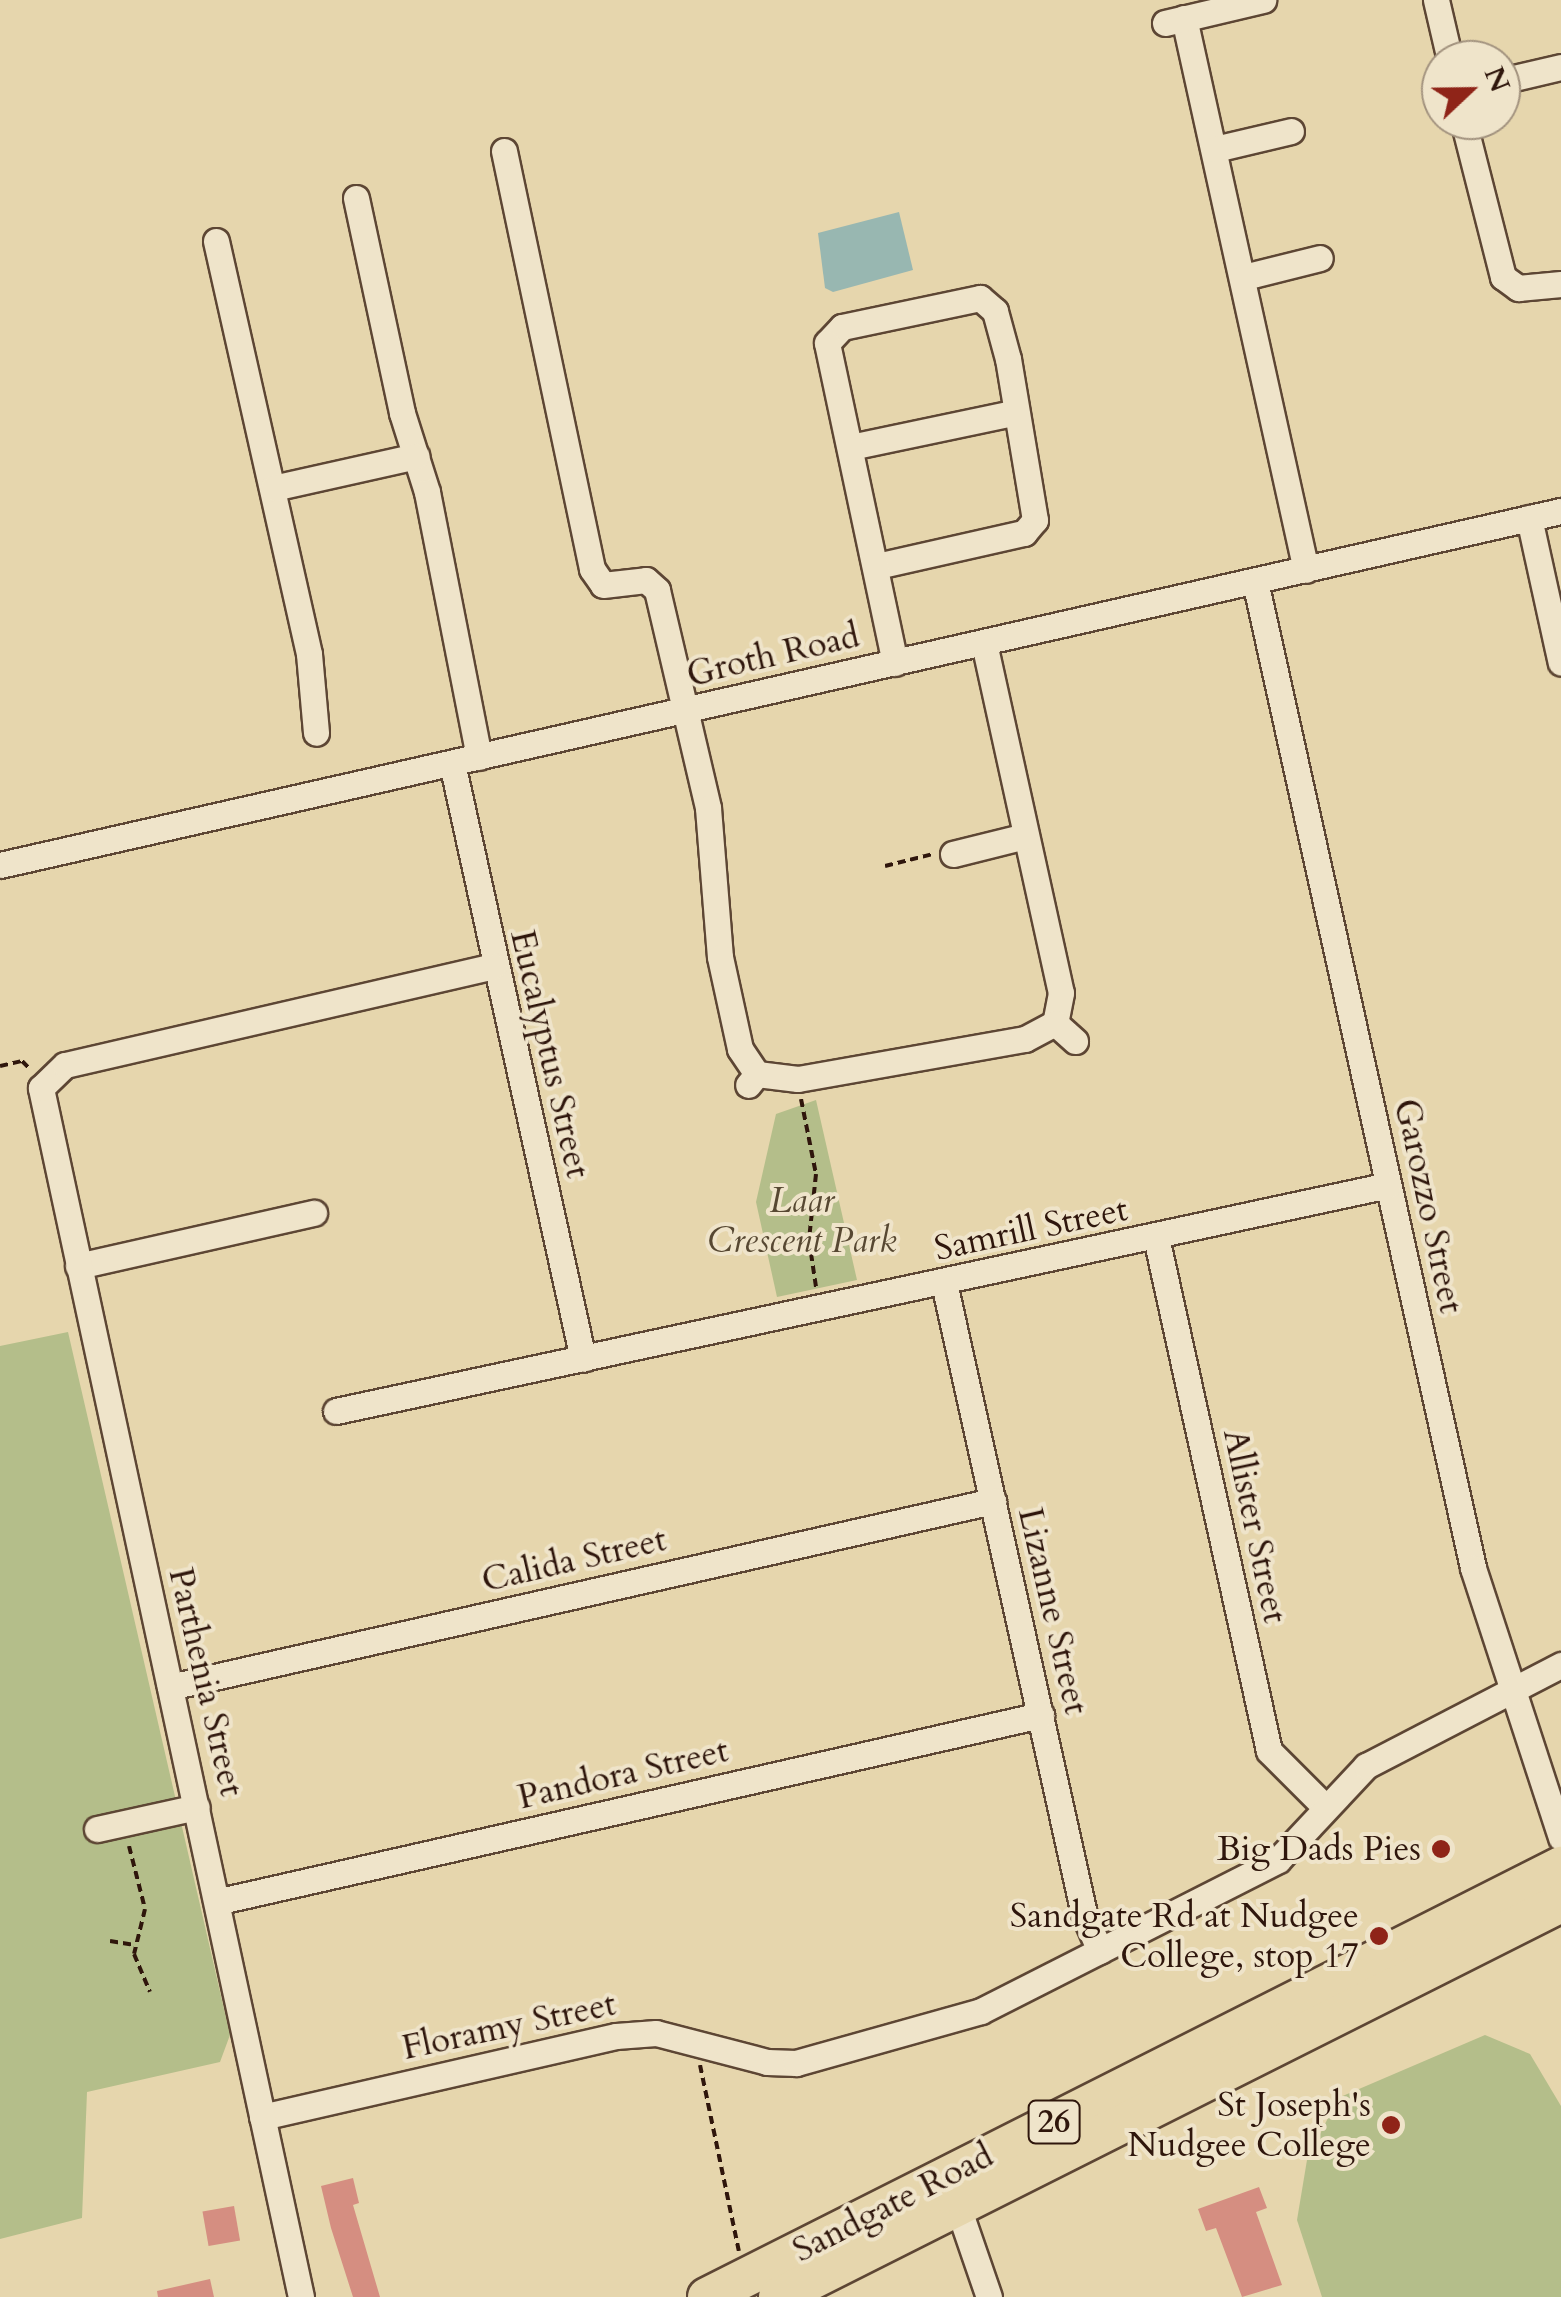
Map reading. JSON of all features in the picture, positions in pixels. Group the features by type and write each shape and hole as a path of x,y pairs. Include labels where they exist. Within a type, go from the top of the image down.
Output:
{"highway":[{"name":"Sandgate Road","path":"707,2297 1561,1866"},
{"name":"Sandgate Road","path":"778,2297 1561,1903"}],"street":[{"path":"1264,0 1174,20 1215,149 1306,570"},
{"path":"1436,0 1445,40"},
{"path":"1521,76 1561,67"},
{"path":"1215,149 1291,131"},
{"path":"1467,140 1493,255 1507,283 1526,289 1561,284"},
{"path":"504,151 592,570 609,586 646,580 654,585 710,819 720,957 740,1049 752,1079 798,1079 1025,1039 1054,1022 1061,994 984,643"},
{"path":"356,198 416,456 479,757"},
{"path":"216,241 309,654 316,733"},
{"path":"1244,277 1320,258"},
{"path":"877,566 1030,529 1035,516 998,317 986,301 964,298 832,334 826,354 851,447 895,662"},
{"path":"851,447 1014,413"},
{"path":"273,488 416,456"},
{"name":"Groth Road","path":"0,865 1561,511"},
{"path":"1529,518 1561,662"},
{"name":"Garozzo Street","path":"1255,581 1473,1568 1561,1838"},
{"name":"Eucalyptus Street","path":"452,763 583,1359"},
{"path":"953,854 1026,836"},
{"path":"43,1082 66,1065 494,966"},
{"path":"1054,1022 1075,1041"},
{"name":"Parthenia Street","path":"43,1082 40,1102 220,1901 301,2297"},
{"name":"Samrill Street","path":"336,1412 822,1311 1388,1185"},
{"path":"78,1266 314,1212"},
{"name":"Allister Street","path":"1156,1238 1269,1751 1325,1807"},
{"name":"Lizanne Street","path":"944,1284 1084,1914 1100,1951"},
{"name":"Calida Street","path":"170,1687 993,1501"},
{"name":"Floramy Street","path":"262,2117 616,2036 694,2039 766,2062 825,2058 981,2011 1278,1860 1366,1766 1561,1665"},
{"name":"Pandora Street","path":"220,1901 1041,1715"},
{"path":"98,1829 198,1808"},
{"path":"958,2207 989,2297"}],"path":[{"path":"885,866 953,854"},
{"path":"0,1066 22,1061 43,1082"},
{"path":"798,1079 816,1174 809,1261 822,1311"},
{"path":"132,1822 128,1840 144,1909 135,1945 138,1971 150,1992"},
{"path":"110,1941 135,1945"},
{"path":"694,2039 740,2256"}],"green space":[{"name":"Laar Crescent Park","path":"816,1100 857,1280 777,1297 756,1202 776,1114"},
{"path":"68,1332 230,2035 220,2062 87,2092 82,2218 0,2239 0,1346"},
{"path":"1485,2035 1530,2054 1561,2106 1561,2297 1322,2297 1297,2220 1307,2160 1338,2098"}],"water":[{"path":"899,212 913,270 833,292 825,288 818,233"}],"building":[{"path":"353,2178 359,2203 353,2205 380,2297 353,2297 321,2186"},
{"path":"1259,2187 1267,2208 1256,2212 1282,2285 1242,2297 1216,2228 1206,2231 1198,2209"},
{"path":"234,2206 240,2240 209,2246 202,2212"},
{"path":"210,2279 214,2297 158,2297 157,2291"}],"place":[{"name":"Big Dads Pies","path":"1441,1849"},
{"name":"Sandgate Rd at Nudgee College, stop 17","path":"1379,1936"},
{"name":"St Joseph's Nudgee College","path":"1391,2125"}]}
